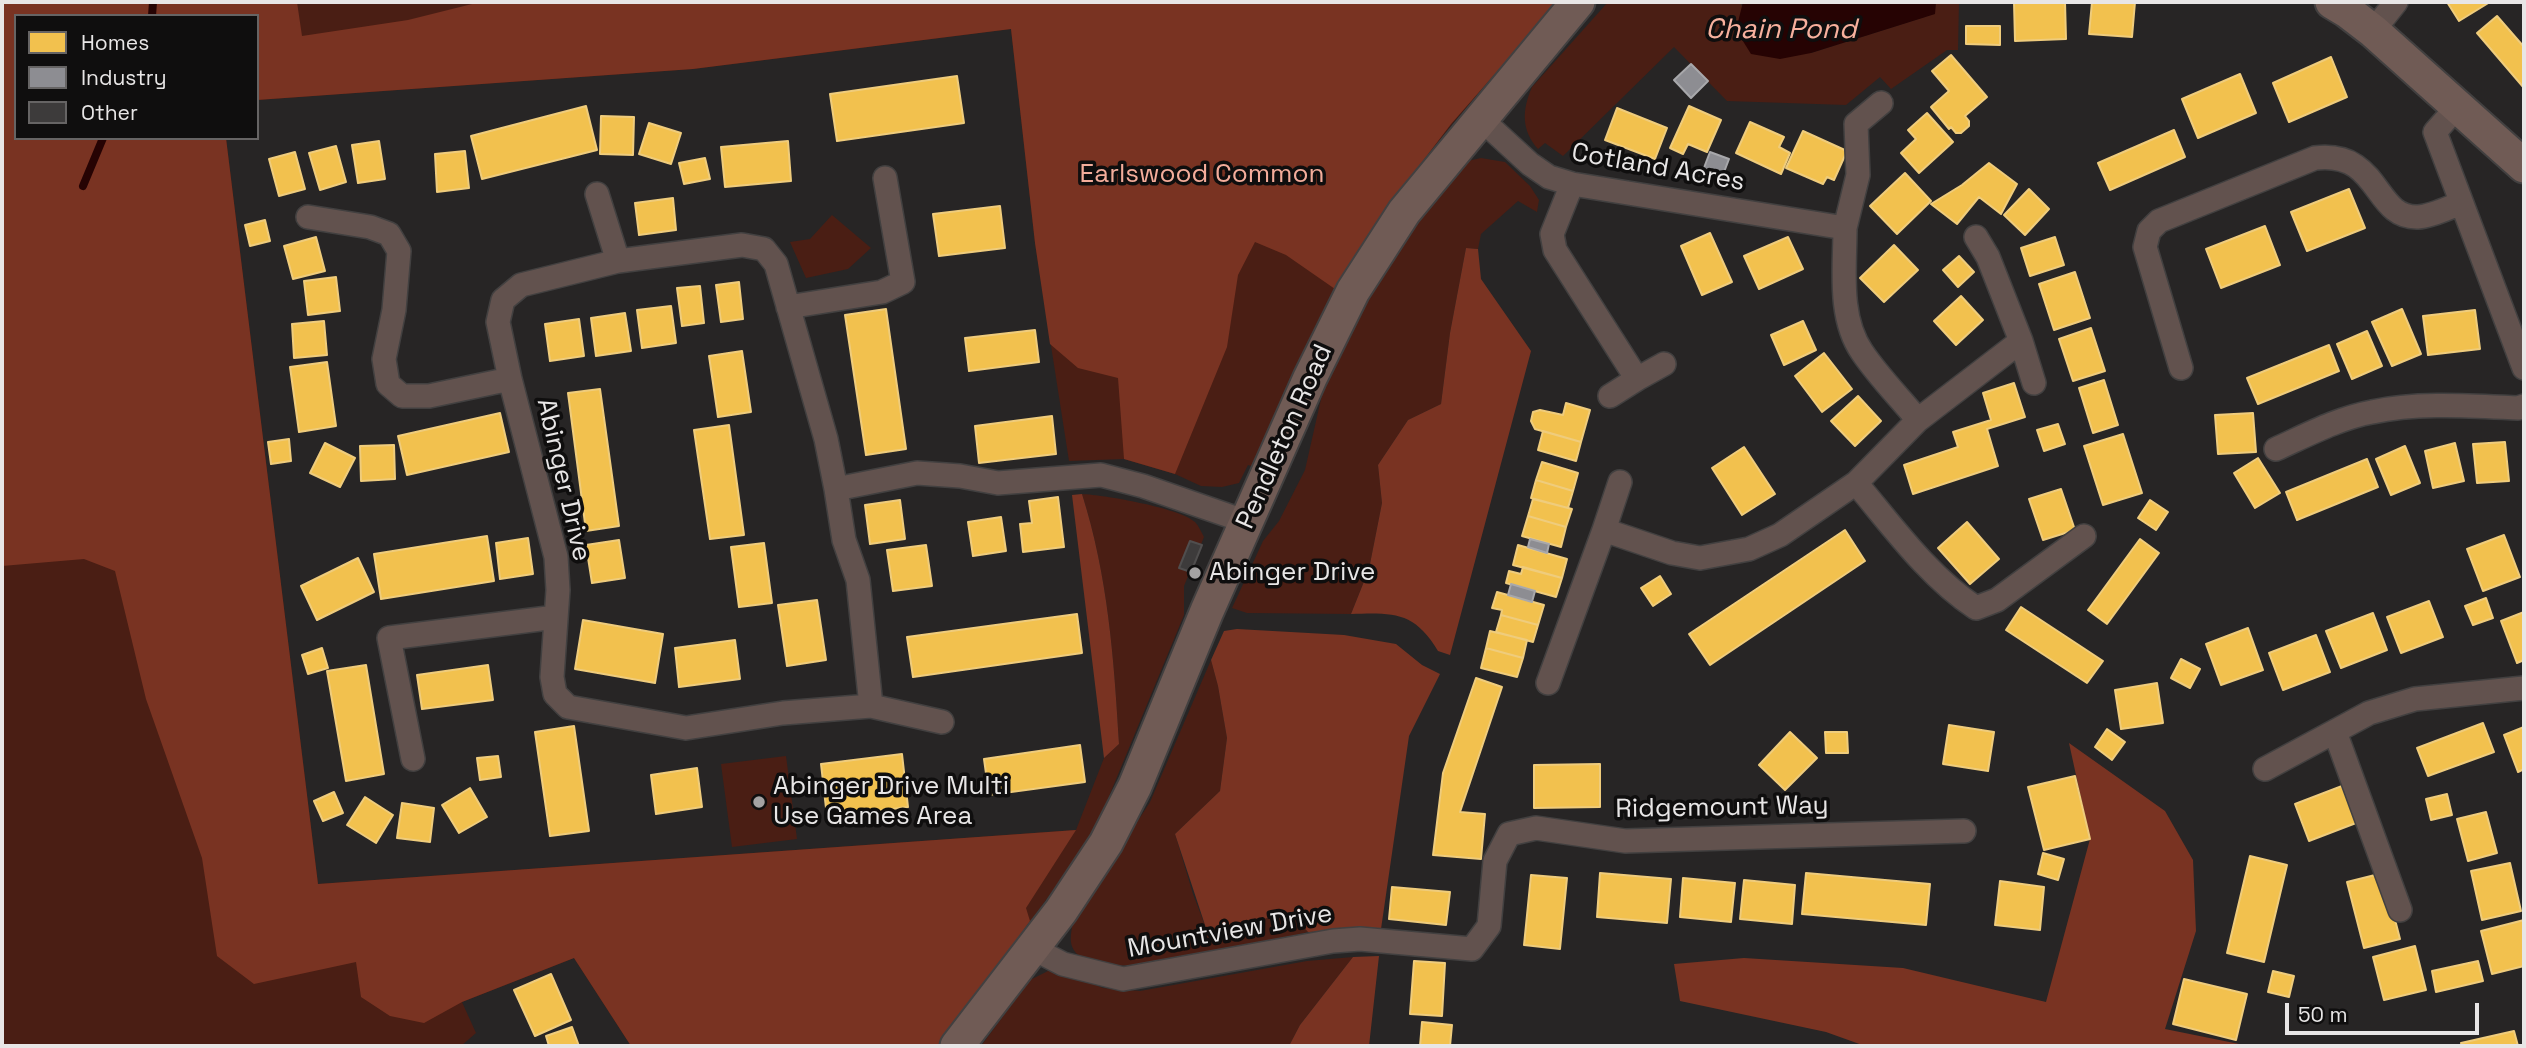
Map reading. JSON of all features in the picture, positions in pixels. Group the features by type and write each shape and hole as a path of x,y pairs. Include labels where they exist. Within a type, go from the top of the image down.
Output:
{"street":[{"name":"Pendleton Road","path":"957,1046 1061,911 1106,843 1135,786 1310,378 1353,291 1404,212 1578,2"},
{"path":"2332,2 2373,32 2524,166"},
{"path":"2373,32 2396,2"},
{"path":"1881,103 1856,124 1858,175 1845,228 1844,299 1860,351 1918,420"},
{"path":"2457,107 2435,132 2524,368"},
{"name":"Cotland Acres","path":"1481,118 1530,164 1549,177 1572,184 1845,228"},
{"path":"2181,368 2145,247 2149,231 2159,220 2315,158 2329,156 2340,158 2362,169 2392,207 2407,216 2425,216 2461,203"},
{"path":"788,307 882,292 903,282 885,178"},
{"path":"1572,184 1552,234 1555,250 1637,379"},
{"path":"597,194 618,261"},
{"path":"308,217 370,227 390,234 399,251 394,310 384,359 388,384 402,396 429,396 510,379"},
{"path":"1976,237 1988,257 2021,341 2034,383"},
{"name":"Abinger Drive","path":"742,245 764,249 776,264 826,439 844,540 858,580 871,706 783,713 686,728 568,707 555,694 552,677 558,590 556,556 498,322 503,300 520,285 618,261 742,245"},
{"path":"1604,530 1672,553 1700,558 1749,549 1780,535 1856,483 1918,420 2021,341"},
{"path":"1610,396 1664,365"},
{"path":"2276,449 2345,419 2373,411 2524,406"},
{"path":"836,489 917,473 960,476 998,483 1101,475 1143,485 1247,522"},
{"path":"1548,683 1620,482"},
{"path":"1856,483 1918,557 1955,594 1976,608 1997,600 2084,536"},
{"path":"413,759 389,638 555,617"},
{"path":"2265,769 2369,713 2415,699 2524,688"},
{"path":"871,706 942,722"},
{"path":"2335,732 2400,910"},
{"name":"Ridgemount Way","path":"1360,939 1472,949 1489,926 1495,861 1509,834 1536,828 1625,841 1965,831"},
{"name":"Mountview Drive","path":"1032,948 1063,964 1123,979 1333,941 1360,939"}],"green space":[{"name":"Earlswood Common","path":"2,2 1558,2 1452,124 1390,204 1335,289 1254,467 1248,465 1239,483 1222,487 1201,486 1175,474 1124,459 1069,461 1035,243 1011,29 693,69 259,100 259,14 14,14 14,140 226,140 318,884 1076,830 1104,758 1119,744 1104,587 1082,494 1174,512 1195,522 1204,537 1184,586 1184,615 1093,835 940,1046 631,1046 574,958 462,1002 476,1033 461,1046 2,1046"},
{"name":"Earlswood Common","path":"2,2 297,2 302,36 408,20 480,2 1558,2 1451,124 1390,204 1335,289 1286,255 1255,242 1238,275 1227,347 1175,474 1124,459 1118,378 1078,368 1050,344 1035,243 1011,29 693,69 259,100 259,14 14,14 14,140 226,140 318,884 1076,830 1026,908 1030,921 940,1046 631,1046 574,958 462,1002 424,1023 390,1016 361,997 356,962 254,984 217,956 202,858 146,699 115,571 84,559 2,566"},
{"path":"1608,2 1743,2 1741,5 1811,53 1934,14 1936,2 1959,2 1958,50 1947,50 1891,89 1880,77 1846,105 1727,101 1674,47 1563,156 1545,143 1538,149 1528,135 1525,119 1526,104 1532,87"},
{"path":"1481,158 1505,162 1530,186 1539,200 1537,212 1518,201 1481,234 1478,249 1466,248 1450,333 1441,404 1408,420 1378,465 1382,503 1369,569 1351,614 1247,613 1232,608 1263,541 1279,521 1305,470 1328,368 1387,263 1422,212 1463,162"},
{"path":"832,215 871,248 848,269 806,278 790,242 810,239"},
{"path":"1466,248 1478,249 1481,279 1531,351 1450,655 1438,651 1411,621 1391,615 1351,614 1369,569 1382,503 1378,465 1408,420 1441,404 1450,333"},
{"path":"1082,494 1104,587 1115,681 1119,744 1104,758 1072,495"},
{"path":"1237,629 1344,635 1396,644 1422,665 1440,674 1409,736 1381,929 1308,932 1290,912 1234,927 1206,928 1175,834 1220,791 1227,738 1211,660 1224,631"},
{"path":"1211,660 1227,738 1220,791 1175,834 1193,894 1206,928 1234,927 1290,912 1308,932 1188,959 1152,964 1120,965 1094,962 1073,950 1073,922 1150,802"},
{"path":"2069,743 2165,811 2193,860 2196,931 2165,1029 2249,1046 1865,1046 1826,1032 1680,1001 1674,964 1744,958 1903,968 2046,1002 2090,839"},
{"name":"Abinger Drive Multi Use Games Area","path":"786,756 797,839 732,847 721,764"},
{"path":"1379,956 1369,1046 1289,1046 1300,1025 1353,957"},
{"path":"1353,957 1300,1025 1289,1046 981,1046 1030,980 1048,971 1067,973 1103,988 1140,991 1307,961"}],"water":[{"name":"Chain Pond","path":"1743,2 1936,2 1935,14 1811,53 1780,59 1751,54 1736,30"}],"building: Homes":[{"path":"2014,2 2065,2 2066,39 2015,41"},
{"path":"2092,2 2135,2 2132,37 2089,34"},
{"path":"2447,2 2490,2 2459,21"},
{"path":"2497,16 2524,47 2524,88 2477,33"},
{"path":"1966,26 2000,26 2000,45 1966,44"},
{"path":"1951,55 1987,97 1965,116 1969,126 1961,133 1956,133 1951,127 1949,129 1931,107 1949,91 1932,71"},
{"path":"2331,57 2347,97 2289,122 2273,83"},
{"path":"2240,74 2256,113 2198,138 2182,99"},
{"path":"957,76 964,123 837,141 830,94"},
{"path":"586,106 597,150 482,179 471,136"},
{"path":"1689,106 1721,120 1707,152 1688,144 1683,154 1670,148"},
{"path":"1617,108 1667,128 1655,159 1605,140"},
{"path":"1927,113 1953,142 1919,173 1901,153 1916,139 1908,130"},
{"path":"601,116 634,117 633,155 600,154"},
{"path":"1750,122 1784,137 1779,147 1790,153 1781,174 1736,153"},
{"path":"649,123 681,133 671,164 639,154"},
{"path":"2174,130 2185,157 2110,190 2098,163"},
{"path":"1803,131 1847,151 1834,180 1827,177 1823,184 1786,168"},
{"path":"379,141 385,179 358,183 352,145"},
{"path":"788,141 791,181 725,187 721,147"},
{"path":"336,146 346,182 320,190 309,153"},
{"path":"465,151 469,188 437,192 435,154"},
{"path":"295,152 305,189 279,196 269,159"},
{"path":"705,158 710,179 684,184 679,163"},
{"path":"1989,163 2017,184 2001,214 1979,197 1957,224 1931,204 1962,185"},
{"path":"1905,173 1931,201 1897,234 1870,206"},
{"path":"2029,189 2049,209 2025,235 2004,215"},
{"path":"2349,189 2365,228 2307,251 2291,212"},
{"path":"673,198 676,230 639,235 635,203"},
{"path":"1000,206 1005,248 939,256 933,214"},
{"path":"265,220 270,241 250,246 245,225"},
{"path":"2265,226 2280,265 2221,288 2206,249"},
{"path":"1710,233 1732,282 1702,295 1681,246"},
{"path":"316,237 325,271 293,279 284,246"},
{"path":"1788,237 1803,269 1759,289 1744,256"},
{"path":"2055,237 2064,265 2030,276 2021,248"},
{"path":"1894,245 1918,270 1884,302 1860,278"},
{"path":"1959,256 1974,272 1958,287 1943,270"},
{"path":"2075,272 2090,318 2054,330 2039,284"},
{"path":"336,277 340,311 308,315 304,281"},
{"path":"739,282 743,319 721,322 716,285"},
{"path":"700,286 704,323 682,326 677,288"},
{"path":"1961,296 1983,320 1956,345 1934,321"},
{"path":"671,306 676,343 642,348 637,310"},
{"path":"886,309 906,449 866,455 845,315"},
{"path":"2402,309 2421,354 2392,366 2372,322"},
{"path":"2475,310 2480,349 2428,355 2423,316"},
{"path":"625,313 631,351 596,356 591,318"},
{"path":"579,319 584,356 550,361 545,324"},
{"path":"324,321 327,355 294,358 292,324"},
{"path":"1803,321 1816,350 1784,365 1771,335"},
{"path":"2091,328 2105,371 2073,381 2059,339"},
{"path":"1035,330 1039,362 969,371 965,338"},
{"path":"2367,331 2382,366 2352,379 2337,344"},
{"path":"2329,345 2339,371 2258,404 2247,378"},
{"path":"742,351 751,412 718,417 709,356"},
{"path":"1824,353 1852,389 1822,412 1795,376"},
{"path":"327,362 336,426 299,432 290,367"},
{"path":"2104,380 2118,425 2093,433 2079,388"},
{"path":"2014,383 2025,417 1987,429 1998,466 1913,494 1904,465 1958,447 1953,432 1991,420 1983,393"},
{"path":"600,389 619,526 586,531 568,393"},
{"path":"1858,396 1881,421 1855,446 1831,421"},
{"path":"1566,403 1590,410 1581,442 1535,429 1531,421 1533,412 1540,410 1563,415"},
{"path":"500,413 509,452 407,475 398,436"},
{"path":"2253,413 2256,452 2218,454 2215,415"},
{"path":"1052,416 1056,454 979,463 975,426"},
{"path":"2058,424 2065,444 2044,451 2037,430"},
{"path":"729,425 744,535 710,539 694,430"},
{"path":"1543,431 1581,442 1576,461 1538,450"},
{"path":"2123,434 2142,493 2103,505 2084,446"},
{"path":"289,439 291,461 271,464 268,442"},
{"path":"2505,442 2509,481 2477,483 2473,444"},
{"path":"325,443 355,458 340,487 310,473"},
{"path":"2455,443 2464,481 2433,488 2425,451"},
{"path":"394,445 395,479 361,481 360,446"},
{"path":"2405,446 2420,483 2391,495 2376,459"},
{"path":"1744,447 1775,494 1742,515 1712,468"},
{"path":"2258,458 2280,493 2255,508 2234,473"},
{"path":"2367,459 2378,487 2297,520 2286,492"},
{"path":"1542,462 1578,473 1573,491 1536,480"},
{"path":"1536,480 1573,491 1568,508 1531,498"},
{"path":"2061,489 2075,530 2043,540 2029,499"},
{"path":"1058,497 1064,547 1023,552 1020,524 1032,523 1029,501"},
{"path":"1533,499 1572,509 1566,527 1528,516"},
{"path":"900,500 905,539 870,544 865,505"},
{"path":"2150,500 2168,512 2156,530 2138,518"},
{"path":"1528,516 1566,527 1561,547 1522,536"},
{"path":"1001,517 1006,551 973,556 968,522"},
{"path":"1967,522 1999,559 1970,584 1938,548"},
{"path":"1845,530 1865,561 1710,665 1689,634"},
{"path":"2504,535 2520,577 2483,591 2467,549"},
{"path":"487,536 494,581 381,599 374,554"},
{"path":"528,538 533,574 500,579 496,543"},
{"path":"2140,539 2159,553 2107,624 2088,610"},
{"path":"619,540 625,578 592,583 586,545"},
{"path":"764,543 772,603 739,607 731,547"},
{"path":"926,545 932,586 893,591 887,550"},
{"path":"1518,545 1567,559 1562,578 1513,565"},
{"path":"358,558 374,592 317,620 301,586"},
{"path":"1523,567 1562,578 1556,597 1506,583 1509,571 1521,574"},
{"path":"1660,576 1671,594 1653,606 1641,588"},
{"path":"1497,592 1544,605 1538,625 1501,615 1502,610 1492,608"},
{"path":"2486,598 2493,618 2473,625 2465,606"},
{"path":"817,600 826,660 787,666 778,605"},
{"path":"2429,601 2443,637 2401,653 2387,617"},
{"path":"2021,607 2103,661 2087,683 2006,630"},
{"path":"2524,612 2524,660 2517,663 2501,621"},
{"path":"2373,613 2387,650 2341,668 2326,631"},
{"path":"1077,614 1082,653 913,677 907,637"},
{"path":"1501,615 1538,625 1533,642 1496,632"},
{"path":"583,620 663,634 655,683 575,669"},
{"path":"2248,628 2263,670 2221,685 2206,644"},
{"path":"1490,631 1527,640 1523,658 1486,648"},
{"path":"2316,635 2330,672 2283,690 2269,653"},
{"path":"735,640 740,679 679,687 675,648"},
{"path":"322,648 328,668 308,674 302,655"},
{"path":"1486,648 1523,658 1517,677 1481,668"},
{"path":"2181,659 2200,669 2190,688 2171,678"},
{"path":"366,665 384,774 346,781 327,671"},
{"path":"488,665 493,700 422,709 417,675"},
{"path":"1476,678 1502,687 1460,812 1485,814 1481,859 1433,855 1443,773"},
{"path":"2157,683 2163,723 2121,729 2115,690"},
{"path":"2483,723 2494,752 2428,776 2417,748"},
{"path":"1949,725 1994,732 1988,771 1943,764"},
{"path":"574,726 589,831 550,836 535,732"},
{"path":"2524,727 2524,769 2518,772 2504,735"},
{"path":"2107,729 2125,742 2112,760 2095,747"},
{"path":"1790,732 1817,758 1785,790 1759,765"},
{"path":"1825,732 1847,732 1848,753 1826,753"},
{"path":"1080,745 1085,782 989,795 984,759"},
{"path":"902,754 908,807 827,817 821,764"},
{"path":"498,756 501,777 480,780 477,758"},
{"path":"1600,764 1600,807 1534,808 1534,765"},
{"path":"697,768 702,807 656,814 651,775"},
{"path":"2075,776 2090,839 2044,850 2028,787"},
{"path":"2342,786 2356,823 2309,841 2295,804"},
{"path":"470,788 487,817 459,833 442,805"},
{"path":"334,792 343,813 323,821 314,801"},
{"path":"2447,794 2452,815 2431,820 2426,799"},
{"path":"365,797 393,815 376,843 347,825"},
{"path":"402,803 434,808 430,842 397,838"},
{"path":"2486,812 2497,853 2468,861 2457,819"},
{"path":"2043,853 2064,859 2058,880 2038,874"},
{"path":"2250,856 2287,865 2264,962 2227,953"},
{"path":"2510,863 2521,911 2482,920 2471,871"},
{"path":"1600,873 1671,879 1667,923 1597,917"},
{"path":"1806,873 1930,884 1926,925 1802,914"},
{"path":"2383,873 2400,939 2364,948 2347,882"},
{"path":"1531,875 1567,878 1560,949 1524,945"},
{"path":"1683,878 1735,883 1731,922 1680,917"},
{"path":"1744,880 1795,885 1792,924 1740,919"},
{"path":"2000,881 2044,887 2040,930 1995,925"},
{"path":"1392,887 1450,892 1446,925 1389,919"},
{"path":"2524,920 2524,966 2492,974 2481,931"},
{"path":"2415,946 2426,990 2384,1000 2373,957"},
{"path":"1414,961 1445,963 1442,1016 1410,1014"},
{"path":"2478,961 2483,981 2436,992 2432,971"},
{"path":"2273,971 2294,976 2289,997 2268,992"},
{"path":"551,974 571,1020 535,1036 514,990"},
{"path":"2184,979 2247,994 2236,1040 2173,1024"},
{"path":"1422,1022 1452,1025 1450,1046 1420,1046"},
{"path":"572,1027 579,1046 549,1046 546,1036"},
{"path":"2514,1031 2518,1046 2462,1046 2461,1043"}],"building: Industry":[{"path":"1691,64 1708,81 1691,98 1674,80"},
{"path":"1710,152 1729,159 1721,180 1702,173"},
{"path":"1530,539 1549,544 1547,553 1528,547"},
{"path":"1511,584 1535,591 1532,602 1508,595"}],"building: Other":[{"path":"1190,541 1202,545 1191,572 1179,568"}],"waterway":[{"path":"152,14 153,2"},
{"path":"83,186 102,140"}],"place":[{"name":"Abinger Drive","path":"1195,573"},
{"name":"Abinger Drive Multi Use Games Area","path":"759,802"}]}
